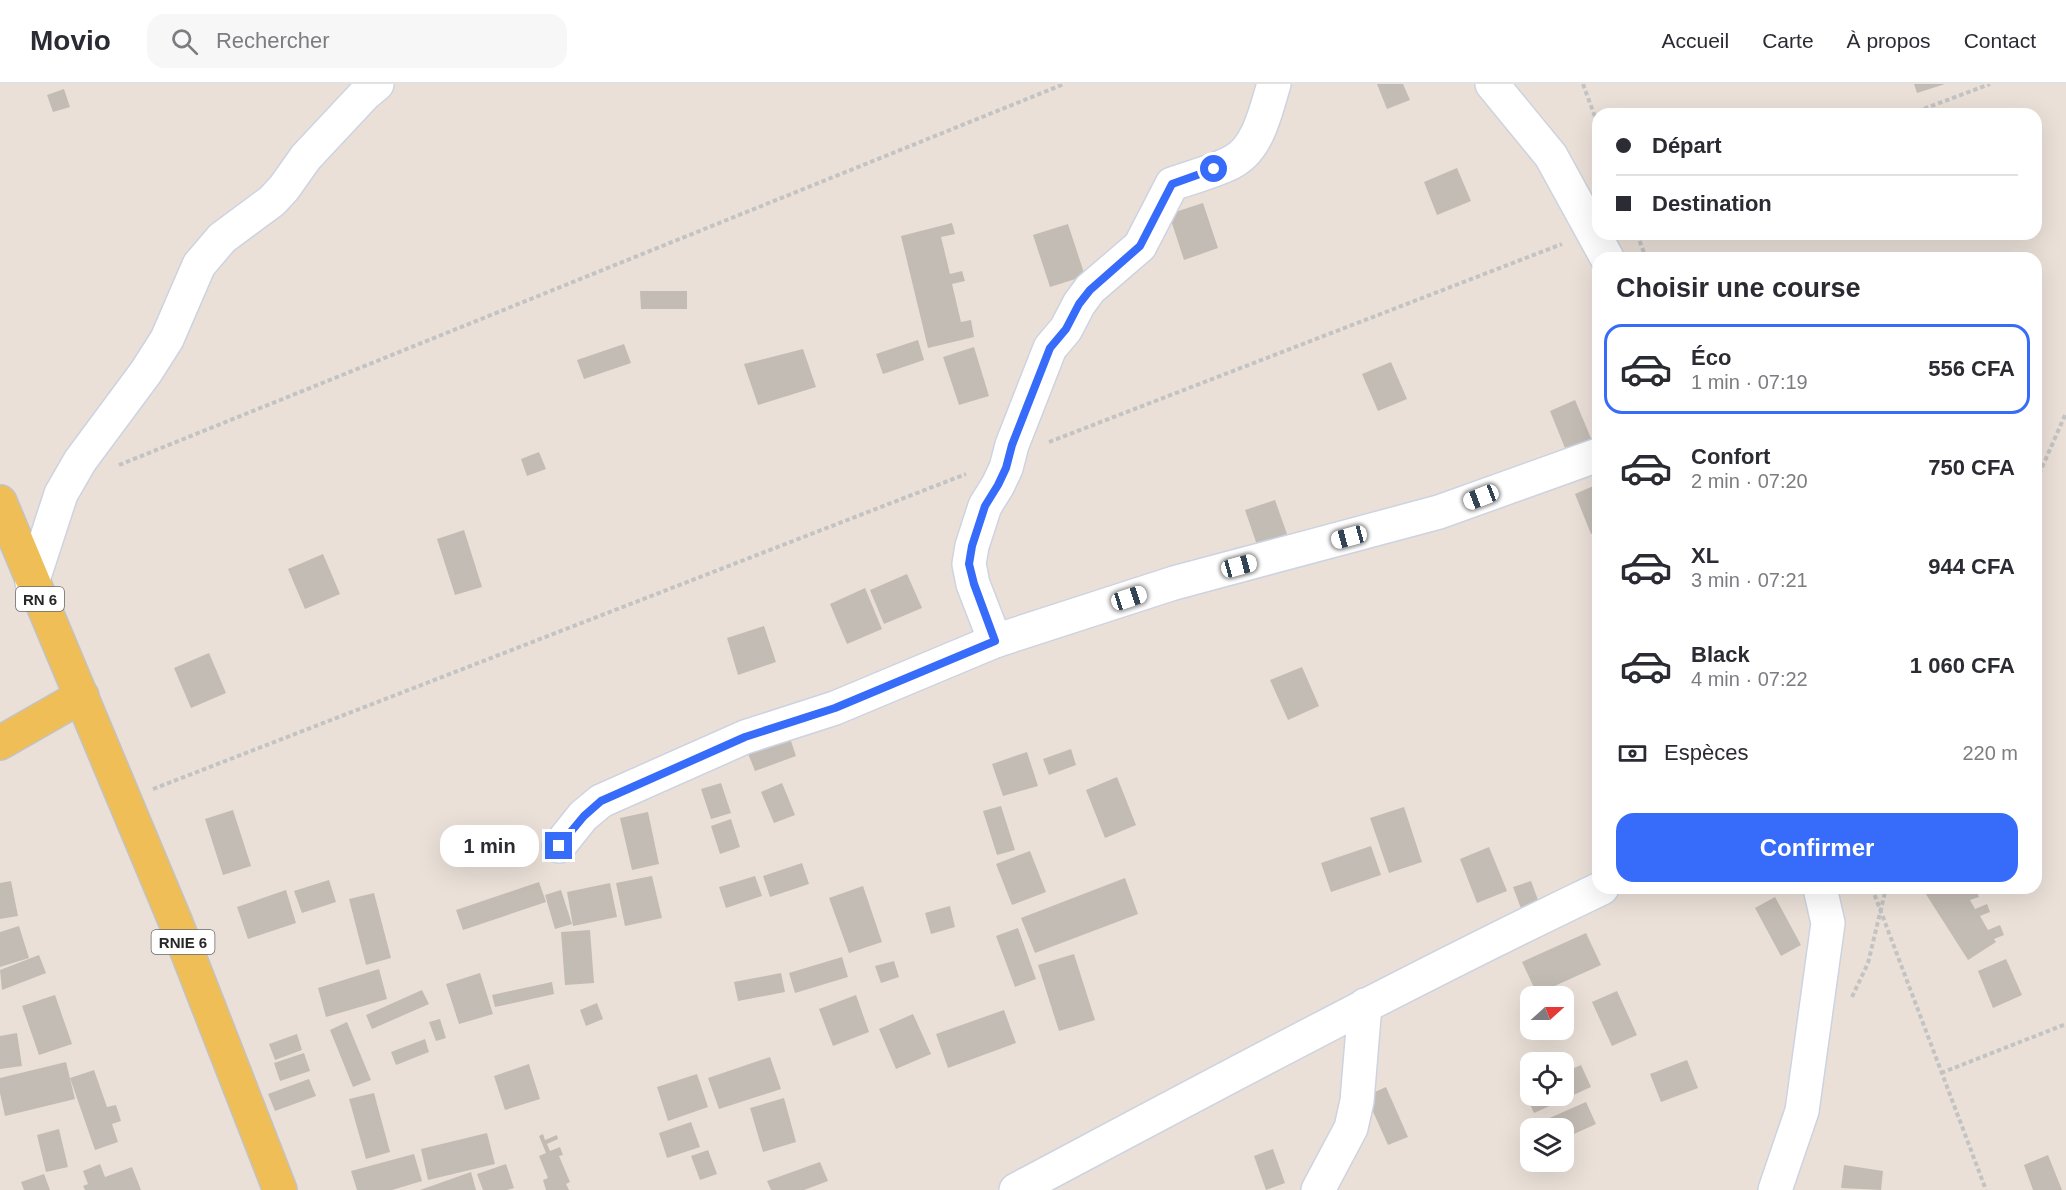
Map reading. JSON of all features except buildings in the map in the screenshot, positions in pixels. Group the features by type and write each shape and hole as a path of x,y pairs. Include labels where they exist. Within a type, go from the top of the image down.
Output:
{"main road":[{"name":"RN 6","path":"0,502 32,583 82,696"},
{"name":"RNIE 6","path":"82,696 176,922 280,1190"},
{"path":"0,743 82,696"}],"street":[{"path":"32,583 61,494 80,461 162,347 199,265 222,238 272,201 306,157 377,84"},
{"path":"995,641 969,564 972,546 985,506 998,485 1050,348 1066,329 1079,304 1090,290 1140,246 1172,184 1235,161 1250,145 1262,122 1274,84"},
{"path":"1492,84 1551,156 1592,230"},
{"path":"559,846 584,816 601,801 745,737 835,708 995,641 1174,583 1439,512 1592,457"},
{"path":"1016,1190 1365,1005 1472,950 1592,893"},
{"path":"1775,1190 1802,1111 1828,923 1822,894"},
{"path":"1318,1190 1351,1128 1357,1101 1365,1005"}],"path":[{"path":"65,487 1064,84"},
{"path":"1582,84 1592,110"},
{"path":"1926,108 1990,84"},
{"path":"125,800 1009,458 1600,245"},
{"path":"2042,467 2066,413"},
{"path":"1874,894 1986,1190"},
{"path":"1941,1073 2066,1024"}],"route":[{"path":"559,846 584,816 601,801 745,737 835,708 995,641 969,564 972,546 985,506 1006,468 1012,445 1050,348 1066,329 1079,304 1090,290 1140,246 1172,184 1214,169"}]}
